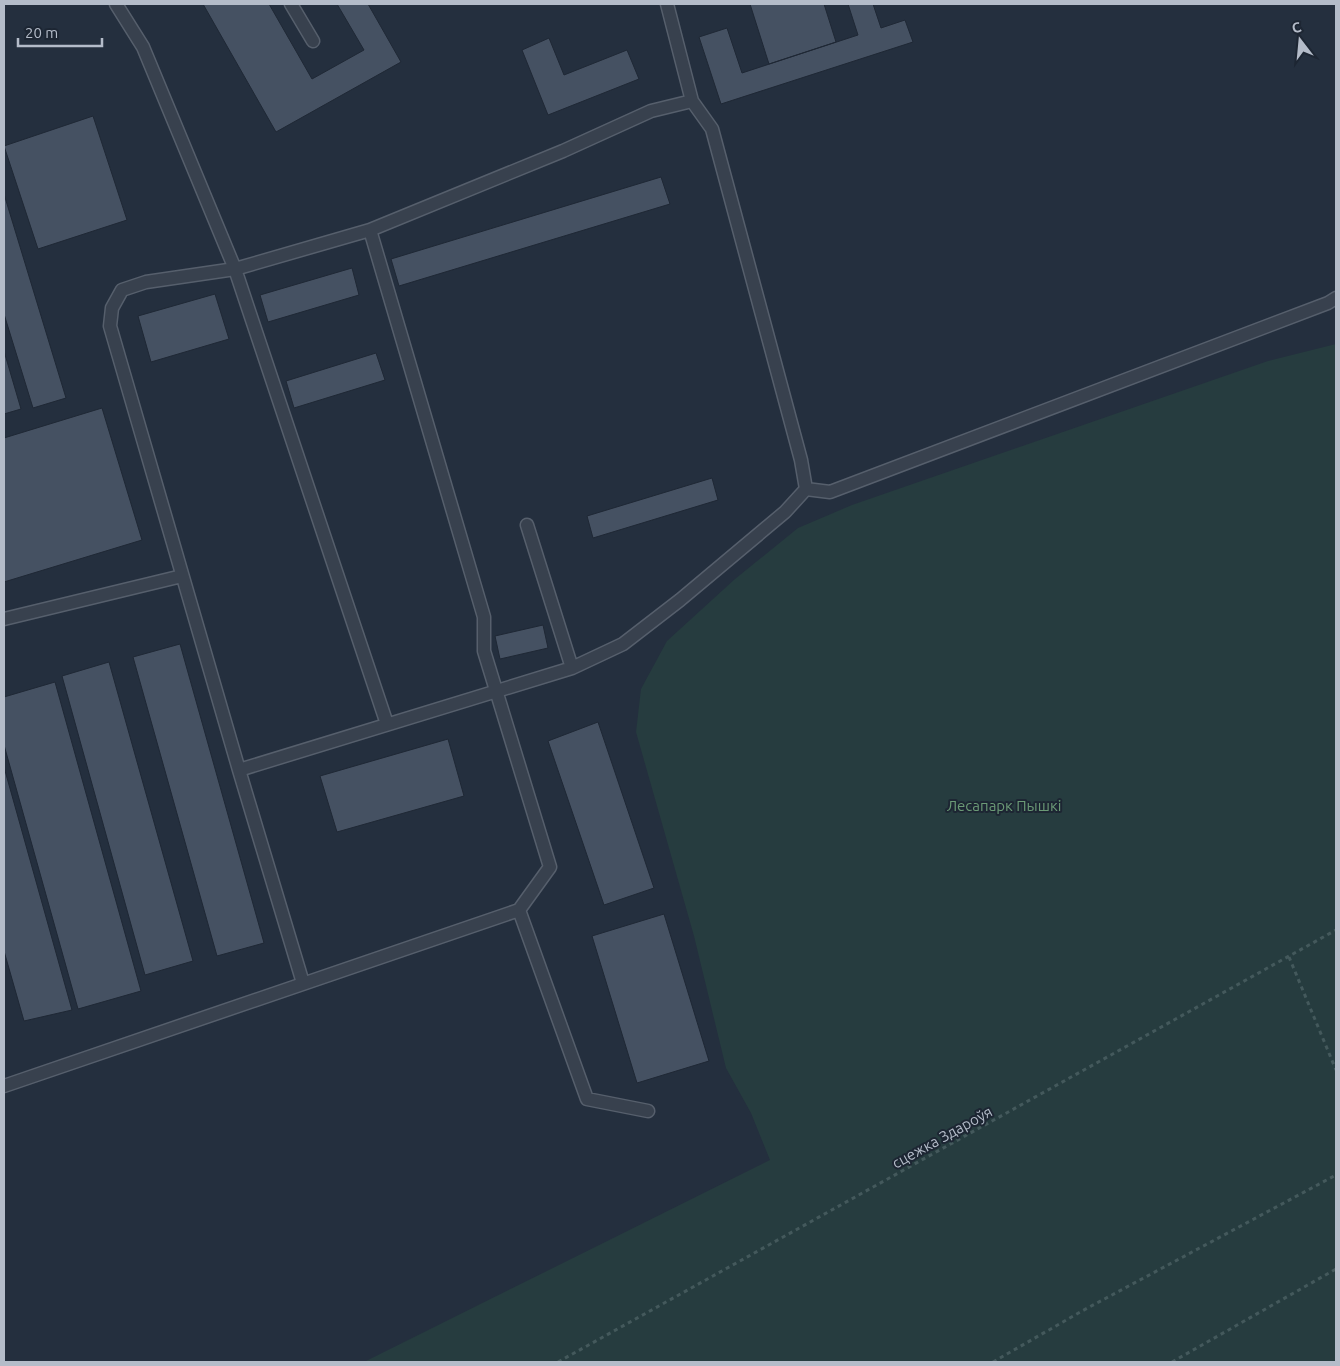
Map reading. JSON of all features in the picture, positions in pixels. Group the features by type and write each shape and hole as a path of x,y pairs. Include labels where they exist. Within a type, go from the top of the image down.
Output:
{"lane":[{"path":"116,4 143,47 235,269 387,724"},
{"path":"291,4 313,41"},
{"path":"667,4 692,101 712,129 800,460 806,489"},
{"path":"304,984 239,770 110,326 112,308 122,290 146,282 235,269 370,230 563,151 651,111 692,101"},
{"path":"4,1086 519,910 550,867 484,650 484,617 370,230"},
{"path":"806,489 830,492 1328,303 1336,298"},
{"path":"239,770 572,668 623,644 666,611 785,512 806,489"},
{"path":"527,525 572,668"},
{"path":"4,619 182,576"},
{"path":"519,910 587,1099 648,1111"}],"path":[{"name":"сцежка Здароўя","path":"558,1362 1336,930"},
{"path":"1289,957 1336,1070"},
{"path":"992,1362 1082,1311 1336,1175"},
{"path":"1172,1362 1336,1269"}],"green space":[{"name":"Лесапарк Пышкі","path":"1336,344 1336,1362 364,1362 770,1160 751,1113 726,1068 694,936 636,732 641,689 667,641 735,579 798,528 852,505 1268,361"}],"building":[{"path":"203,4 269,4 312,79 364,50 337,4 368,4 401,62 276,132"},
{"path":"750,4 824,4 836,42 769,64"},
{"path":"848,4 873,4 881,28 905,20 913,42 721,104 699,37 727,28 742,73 858,35"},
{"path":"549,38 564,75 627,50 639,79 548,115 522,50"},
{"path":"93,116 127,220 38,249 4,146"},
{"path":"661,177 670,204 399,286 391,259"},
{"path":"4,194 66,398 33,408 4,314"},
{"path":"352,268 359,295 268,322 260,295"},
{"path":"215,294 229,339 151,362 138,316"},
{"path":"4,351 21,409 4,414"},
{"path":"376,353 385,380 294,408 286,381"},
{"path":"102,408 142,540 4,582 4,438"},
{"path":"712,478 718,500 593,538 587,516"},
{"path":"543,625 548,648 500,659 495,636"},
{"path":"180,644 264,943 217,956 133,657"},
{"path":"109,662 193,961 145,975 62,676"},
{"path":"55,682 141,991 78,1009 4,745 4,697"},
{"path":"598,722 654,888 604,905 548,741"},
{"path":"448,739 464,796 337,832 320,776"},
{"path":"4,767 72,1010 24,1021 4,951"},
{"path":"664,914 709,1061 637,1083 592,936"}]}
